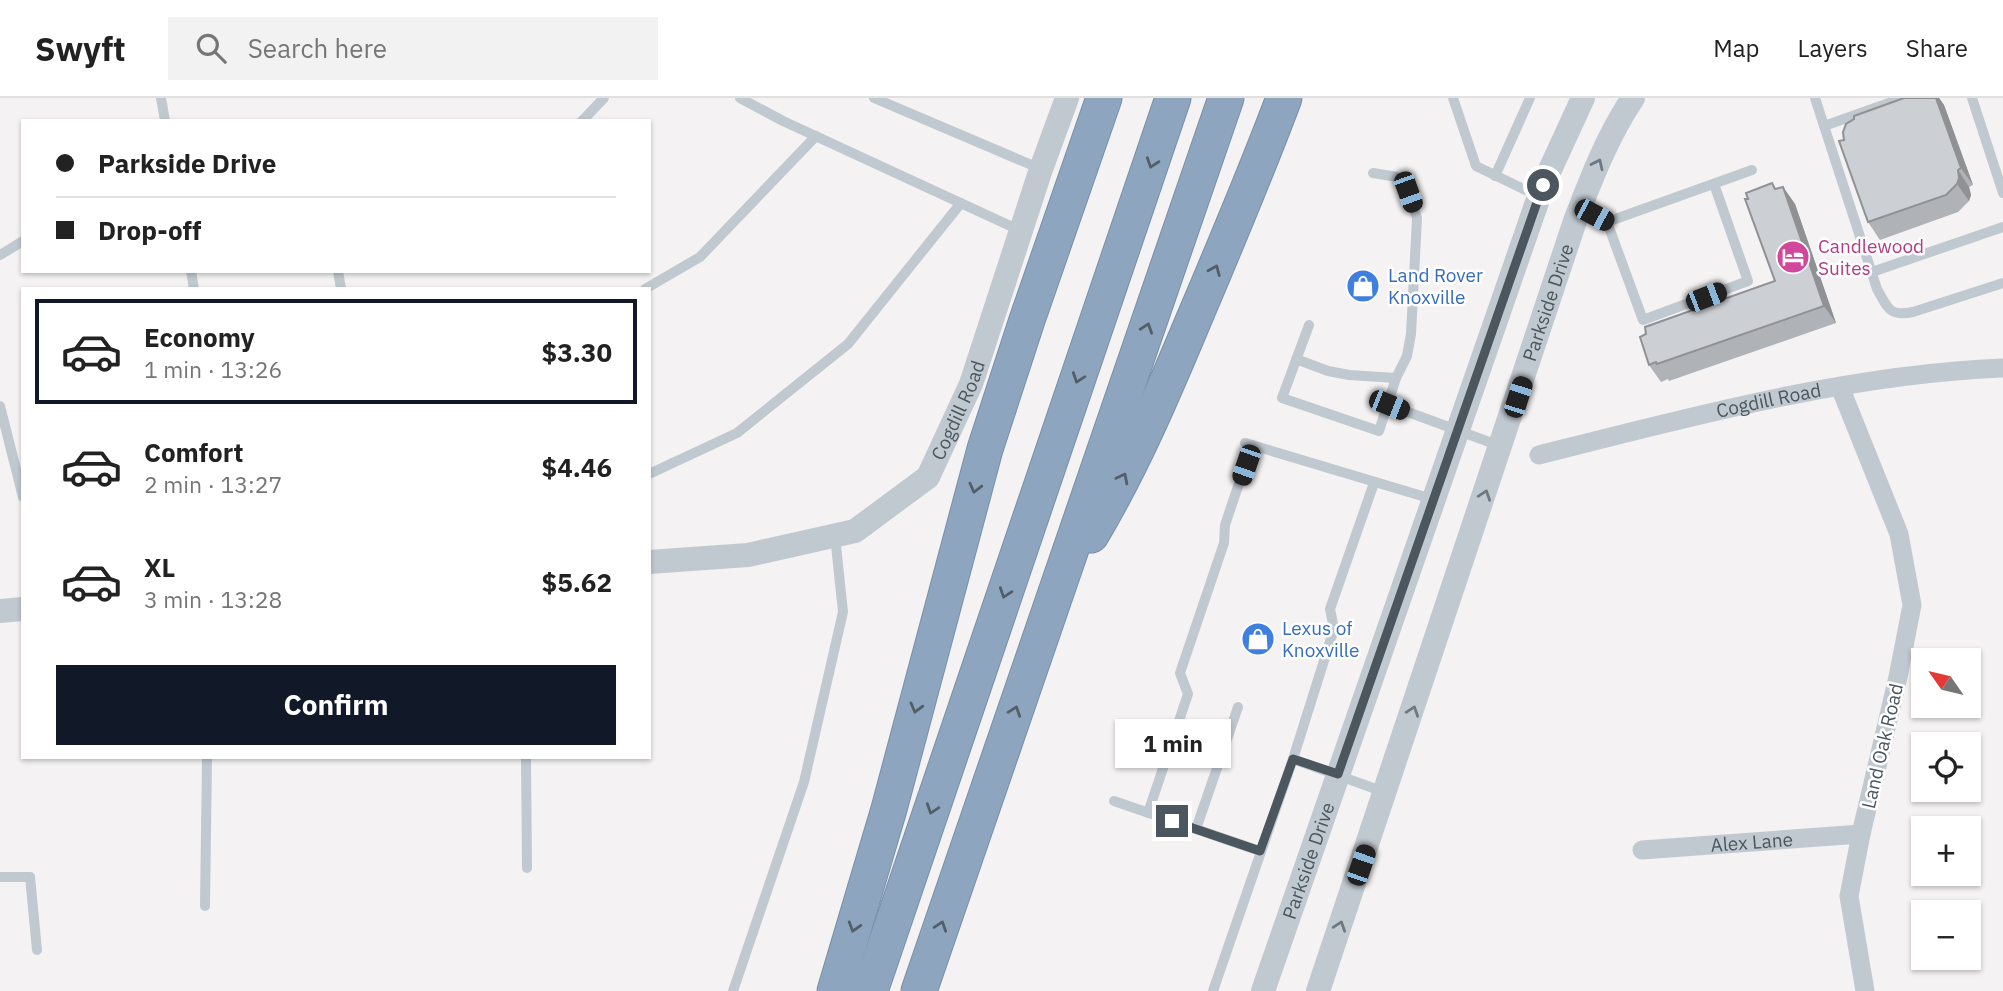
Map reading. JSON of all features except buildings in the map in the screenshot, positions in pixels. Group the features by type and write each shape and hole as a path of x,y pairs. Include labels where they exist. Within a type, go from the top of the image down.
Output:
{"highway":[{"path":"835,991 889,809 1041,249 1088,98"},
{"path":"985,449 1104,98"},
{"path":"870,991 1174,98"},
{"path":"919,991 1226,98"},
{"path":"1052,601 1115,493 1145,434 1233,229 1284,98"}],"street":[{"name":"Cogdill Road","path":"651,562 748,555 855,531 928,477 971,384 1067,98"},
{"name":"Parkside Drive","path":"1263,991 1539,196 1583,98"},
{"name":"Parkside Drive","path":"1318,991 1580,208 1612,136 1633,98"},
{"name":"Cogdill Road","path":"1539,454 1669,422 1840,387 1943,370 2003,368"},
{"name":"Land Oak Road","path":"1840,387 1899,534 1912,605 1849,896 1866,991"},
{"path":"0,611 21,609"},
{"name":"Alex Lane","path":"1642,850 1861,834"}],"lane":[{"path":"161,98 165,119"},
{"path":"584,119 604,98"},
{"path":"740,98 1021,231"},
{"path":"874,98 1041,169"},
{"path":"1452,98 1476,166 1539,196"},
{"path":"1495,176 1530,98"},
{"path":"1815,98 1877,289 1890,310 1898,315 2003,283"},
{"path":"1824,126 1903,98"},
{"path":"1972,98 2003,193"},
{"path":"648,287 700,257 816,136"},
{"path":"1607,222 1752,170"},
{"path":"1309,325 1282,398 1379,431 1396,378 1407,356 1411,334 1417,218 1408,192 1397,177 1373,173"},
{"path":"1580,208 1607,222 1643,320 1748,281 1714,184"},
{"path":"651,473 737,433 848,344 961,203"},
{"path":"1872,272 2003,227"},
{"path":"0,255 21,242"},
{"path":"1296,359 1328,372 1396,378"},
{"path":"1389,405 1502,447"},
{"path":"0,406 21,489"},
{"path":"1148,813 1188,694 1180,673 1224,543 1225,525 1249,444 1374,484 1432,499"},
{"path":"1213,991 1293,759 1334,629 1330,609 1374,484"},
{"path":"733,991 804,782 843,612 835,535"},
{"path":"1196,829 1238,707"},
{"path":"205,906 207,759"},
{"path":"526,759 527,868"},
{"path":"1293,759 1385,792"},
{"path":"1114,801 1260,851"},
{"path":"0,877 30,877 37,950"}],"place":[{"name":"Candlewood Suites","path":"1793,257"},
{"name":"Land Rover Knoxville","path":"1363,286"},
{"name":"Lexus of Knoxville","path":"1258,639"}],"route":[{"path":"1172,821 1260,851 1293,759 1338,774 1543,185"}]}
